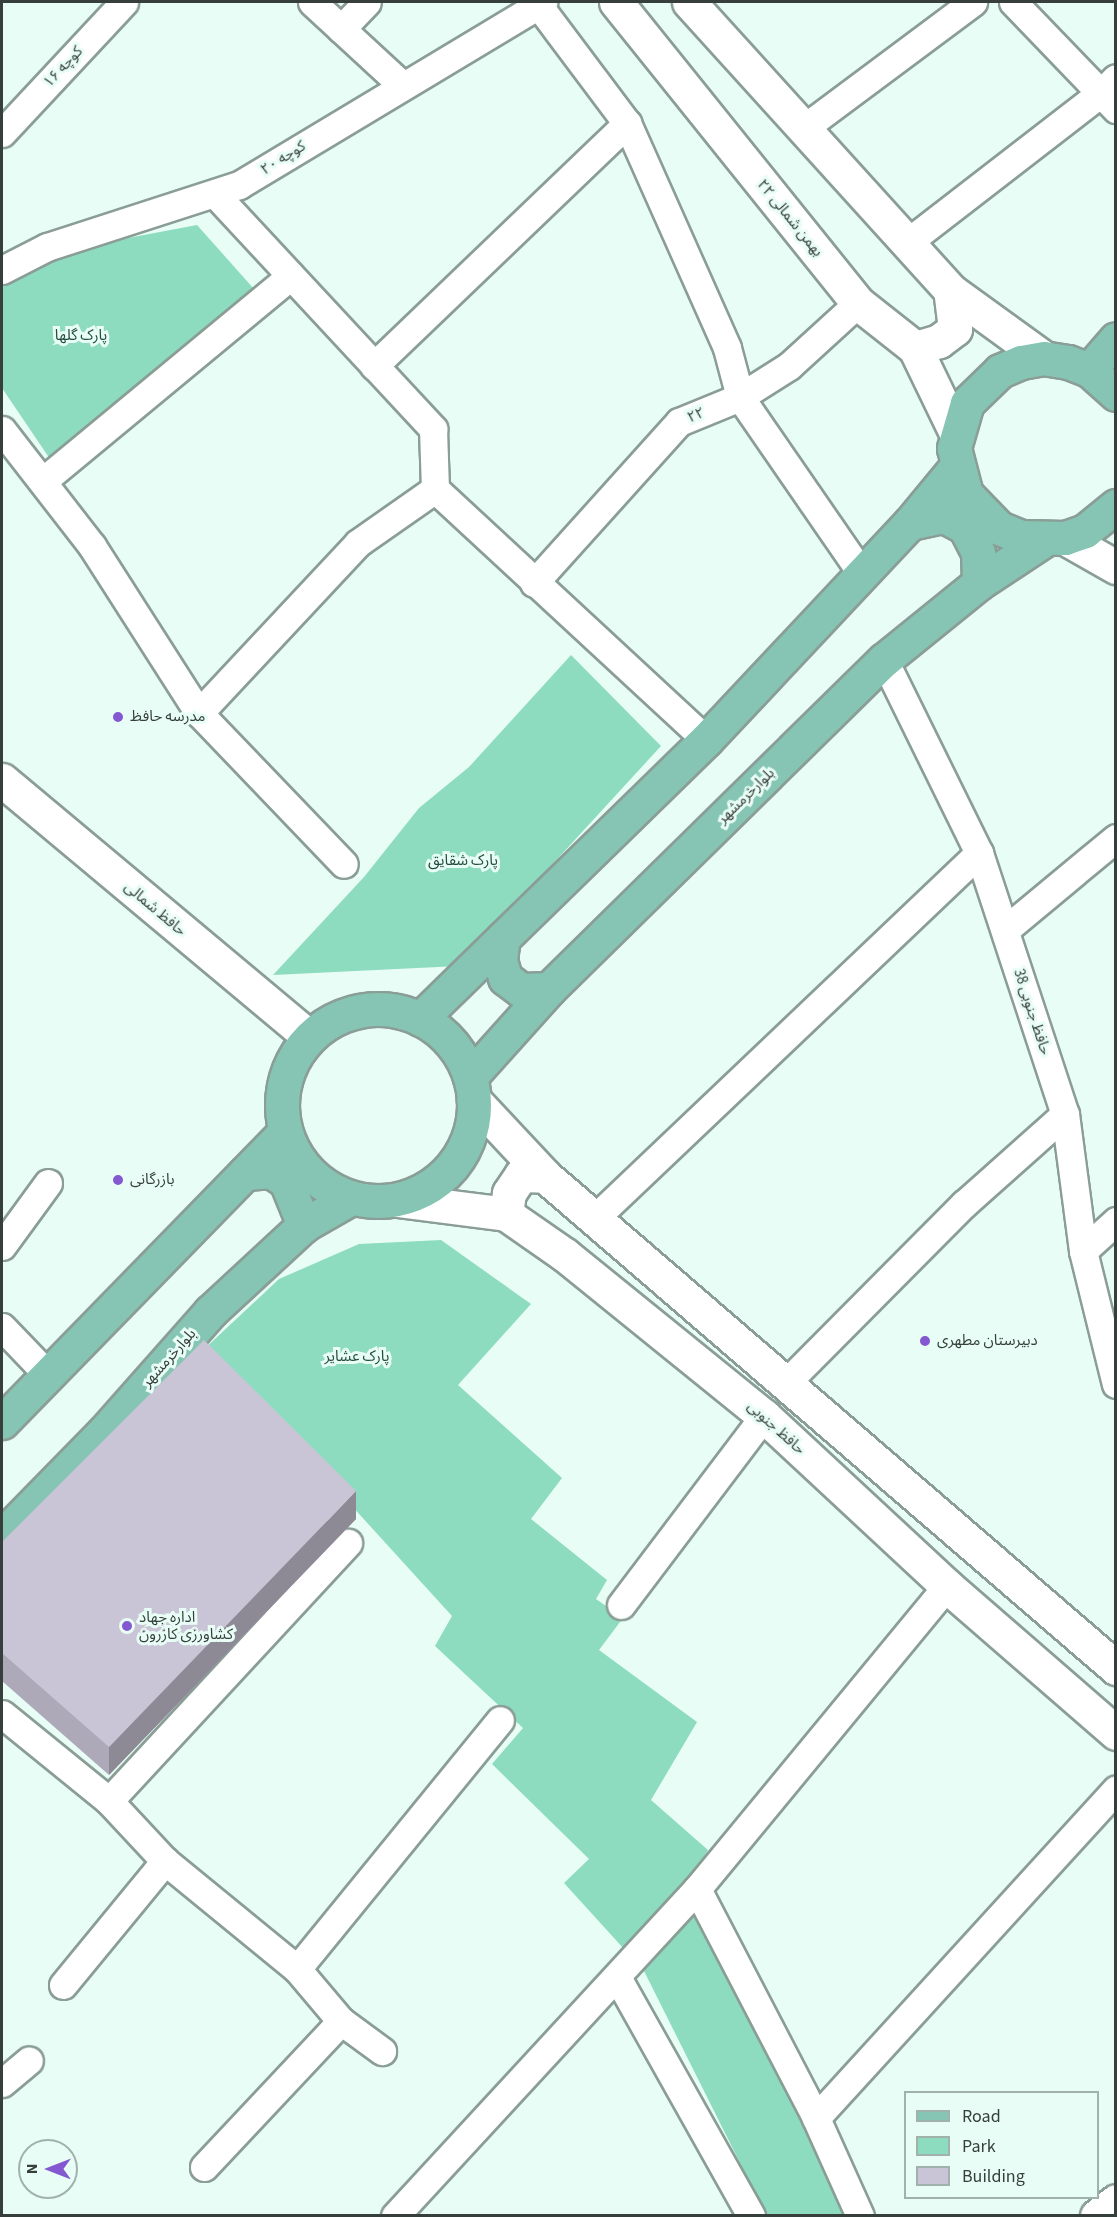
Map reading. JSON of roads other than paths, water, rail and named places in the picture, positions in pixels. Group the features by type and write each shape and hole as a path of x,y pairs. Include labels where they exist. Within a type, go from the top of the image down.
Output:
{"main road":[{"path":"1089,370 1116,339"},
{"path":"420,1018 706,740 910,523 957,450 967,403 981,385 1000,370 1044,358 1089,370 1116,394"},
{"path":"957,450 966,494 980,513 999,528 1021,537 1055,539"},
{"name":"بلوارخرمشهر","path":"472,1088 549,989 884,660 979,583 1055,539 1085,531 1116,506"},
{"path":"910,523 944,516 965,527 978,554 979,583"},
{"path":"503,938 500,960 505,978 521,990 549,989"},
{"path":"382,1008 420,1018 451,1043 472,1088 473,1122 454,1164 419,1193 397,1200 351,1198 309,1173 285,1131 282,1105 286,1078 309,1037 325,1025 362,1010 382,1008"},
{"path":"2,1422 285,1131"},
{"path":"245,1173 271,1171 286,1181 304,1225"},
{"name":"بلوارخرمشهر","path":"2,1536 103,1433 210,1312 304,1225 351,1198"}],"street":[{"name":"کوچه ۱۶","path":"2,133 124,2"},
{"path":"312,2 402,85"},
{"path":"341,29 368,2"},
{"name":"۲۲ بهمن شمالی","path":"616,2 858,303 915,348 957,450"},
{"path":"689,2 950,290 1044,358"},
{"path":"804,128 973,2"},
{"path":"908,242 1111,94 1013,2"},
{"path":"541,4 627,123 727,348 740,397 862,574"},
{"name":"کوچه ۲۰","path":"2,270 47,248 239,185 402,85 541,4"},
{"path":"374,366 627,123"},
{"path":"215,194 433,429 435,489 706,740"},
{"path":"44,480 291,276"},
{"path":"915,348 939,341 955,329 950,290"},
{"name":"۲۲","path":"534,583 679,422 740,397 789,366 858,303"},
{"path":"2,430 44,480 199,713 344,864"},
{"path":"199,713 358,543 435,489"},
{"path":"1055,539 1116,567"},
{"name":"حافظ جنوبی 38","path":"884,660 979,853 1065,1114 1083,1251 1116,1384"},
{"name":"حافظ شمالی","path":"3,785 309,1037"},
{"path":"1005,930 1116,838"},
{"path":"595,1218 979,853"},
{"path":"472,1088 545,1176 1116,1668"},
{"path":"785,1384 964,1204 1065,1114"},
{"path":"506,1214 509,1193 520,1174 545,1176"},
{"path":"2,1246 48,1183"},
{"name":"حافظ جنوبی","path":"397,1200 506,1214 565,1255 764,1416 947,1586 1116,1733"},
{"path":"1083,1251 1116,1221"},
{"path":"2,1327 48,1375"},
{"path":"621,1605 764,1416"},
{"path":"109,1801 348,1543"},
{"path":"395,2216 697,1889 947,1586"},
{"path":"2,1714 109,1801 165,1861 297,1969 341,2021 382,2051"},
{"path":"297,1969 500,1720"},
{"path":"816,2118 1116,1789"},
{"path":"63,1985 165,1861"},
{"path":"697,1889 816,2118 860,2216"},
{"path":"617,1977 745,2212"},
{"path":"204,2167 341,2021"},
{"path":"2,2083 29,2060"},
{"path":"1097,2216 1116,2201"}],"place":[{"name":"مدرسه حافظ","path":"118,717"},
{"name":"بازرگانی","path":"118,1180"},
{"name":"دبیرستان مطهری","path":"925,1341"},
{"name":"اداره جهاد کشاورزی کازرون","path":"127,1626"}],"park label":[{"name":"پارک گلها","path":"81,336"},
{"name":"پارک شقایق","path":"463,861"},
{"name":"پارک عشایر","path":"357,1357"}]}
